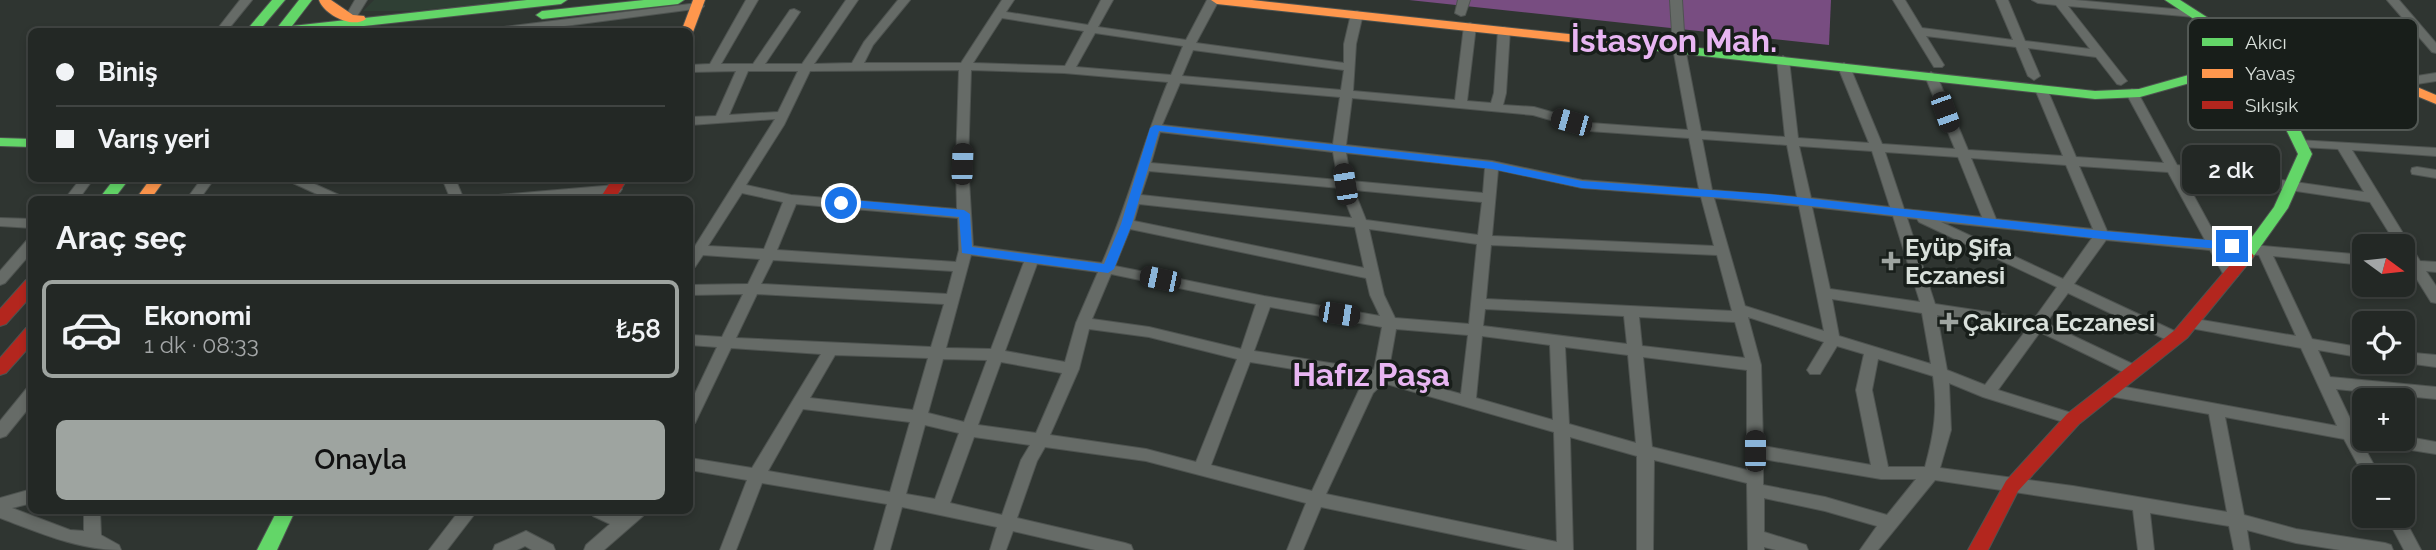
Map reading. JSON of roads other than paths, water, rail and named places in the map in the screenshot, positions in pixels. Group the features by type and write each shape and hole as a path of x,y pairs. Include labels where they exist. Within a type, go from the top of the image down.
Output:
{"main road":[{"path":"254,28 279,0"},
{"path":"280,28 306,0"},
{"path":"325,0 326,4 351,19 376,20"},
{"path":"298,28 561,0"},
{"path":"432,28 678,0"},
{"path":"1215,0 1357,14 1465,13 1504,30 1679,43 2038,82 2090,82 2127,87 2188,77"},
{"path":"1338,0 1465,13 1783,60 1935,71"},
{"path":"2171,0 2201,18"},
{"path":"2177,0 2211,18"},
{"path":"689,28 699,3"},
{"path":"2127,87 2188,67"},
{"path":"2418,92 2436,100"},
{"path":"1978,550 2012,485 2073,419 2176,338 2257,249 2281,208 2305,154 2294,130"},
{"path":"0,142 28,143"},
{"path":"108,196 120,182"},
{"path":"145,196 156,182"},
{"path":"0,320 28,288"},
{"path":"0,369 28,337"},
{"path":"267,550 285,514"}],"street":[{"path":"223,28 246,0"},
{"path":"351,19 361,0"},
{"path":"714,67 752,0"},
{"path":"693,259 783,115 806,67 852,0"},
{"path":"856,67 868,44 904,0"},
{"path":"882,550 966,250 962,164 965,66 1008,0"},
{"path":"1069,69 1107,0"},
{"path":"999,550 1030,460 1071,369 1083,323 1126,224 1155,128 1190,45 1215,0"},
{"path":"1676,0 1679,43 1706,193 1754,366 1756,544 1800,550"},
{"path":"1899,0 1917,30 1935,71 1962,152 1991,222"},
{"path":"2002,0 2102,235"},
{"path":"2038,0 2195,14"},
{"path":"2393,0 2408,18"},
{"path":"2059,2 2127,87 2231,276"},
{"path":"516,28 699,3"},
{"path":"721,118 750,67 794,12"},
{"path":"1461,104 1465,13"},
{"path":"999,14 1190,45 1350,67"},
{"path":"1295,550 1367,390 1380,377 1390,323 1377,295 1361,225 1345,184 1339,149 1350,67 1350,44 1357,14"},
{"path":"2418,29 2436,50"},
{"path":"1496,107 1500,93 1504,30"},
{"path":"1917,30 2100,54"},
{"path":"1783,60 1804,202 1833,340 1815,370"},
{"path":"693,68 965,66 1069,69 1534,111 1589,127 1697,132 2171,168 2375,198"},
{"path":"1844,66 1903,213 1928,309 1943,393 1943,430 1931,473 1868,550"},
{"path":"2418,80 2436,77"},
{"path":"693,121 783,115"},
{"path":"1155,128 1251,136 1339,149 1492,165 1582,184 1804,202 2102,235 2352,259"},
{"path":"2301,143 2436,152"},
{"path":"2342,145 2394,234"},
{"path":"1468,403 1492,165"},
{"path":"1144,166 1489,198"},
{"path":"2417,171 2436,174"},
{"path":"73,196 85,182"},
{"path":"195,196 206,182"},
{"path":"298,182 334,196"},
{"path":"739,188 791,199 964,214"},
{"path":"533,196 614,189"},
{"path":"693,413 769,254 791,199"},
{"path":"1134,199 1483,240 1723,251"},
{"path":"1903,213 2176,338"},
{"path":"0,222 28,224"},
{"path":"1126,224 1373,275"},
{"path":"1988,393 2102,235"},
{"path":"0,280 28,248"},
{"path":"2257,249 2352,427"},
{"path":"699,250 962,267"},
{"path":"966,250 1108,269 1390,323 1474,330 1754,366"},
{"path":"940,507 1032,259"},
{"path":"2415,265 2436,267"},
{"path":"2415,271 2436,298"},
{"path":"693,290 752,289 953,299"},
{"path":"1825,293 2038,324 2134,371"},
{"path":"1202,468 1264,301"},
{"path":"1479,304 1631,312 1740,313 1940,373 1988,393 2073,419"},
{"path":"1631,312 1645,452 1645,550"},
{"path":"1083,323 1149,332 1244,355 1380,377 1890,523"},
{"path":"2190,323 2352,351"},
{"path":"693,340 995,355 1071,369"},
{"path":"799,404 919,417 970,430 1146,455 1316,499 1563,550 1566,488 1560,428 1557,341"},
{"path":"728,550 758,474 831,349"},
{"path":"1871,352 1864,390 1881,473"},
{"path":"2415,359 2436,361"},
{"path":"2326,382 2436,393"},
{"path":"2109,390 2352,435"},
{"path":"0,432 28,397"},
{"path":"2216,411 2242,550"},
{"path":"2415,445 2436,448"},
{"path":"1755,451 1881,473 1931,473 2141,505 2235,520 2297,536 2385,550"},
{"path":"693,464 940,507 1125,550"},
{"path":"0,505 28,497"},
{"path":"2141,505 2146,550"},
{"path":"0,511 70,537 93,539 113,550"},
{"path":"92,514 93,539"},
{"path":"437,550 466,514"},
{"path":"605,514 624,523"},
{"path":"592,550 634,514"},
{"path":"2401,528 2413,550"},
{"path":"501,550 526,538 547,550"}],"place":[{"name":"Eyüp Şifa Eczanesi","path":"1891,261"},
{"name":"Çakırca Eczanesi","path":"1949,322"}],"district":[{"name":"İstasyon Mah.","path":"1674,40"},
{"name":"Hafız Paşa","path":"1371,374"}]}
